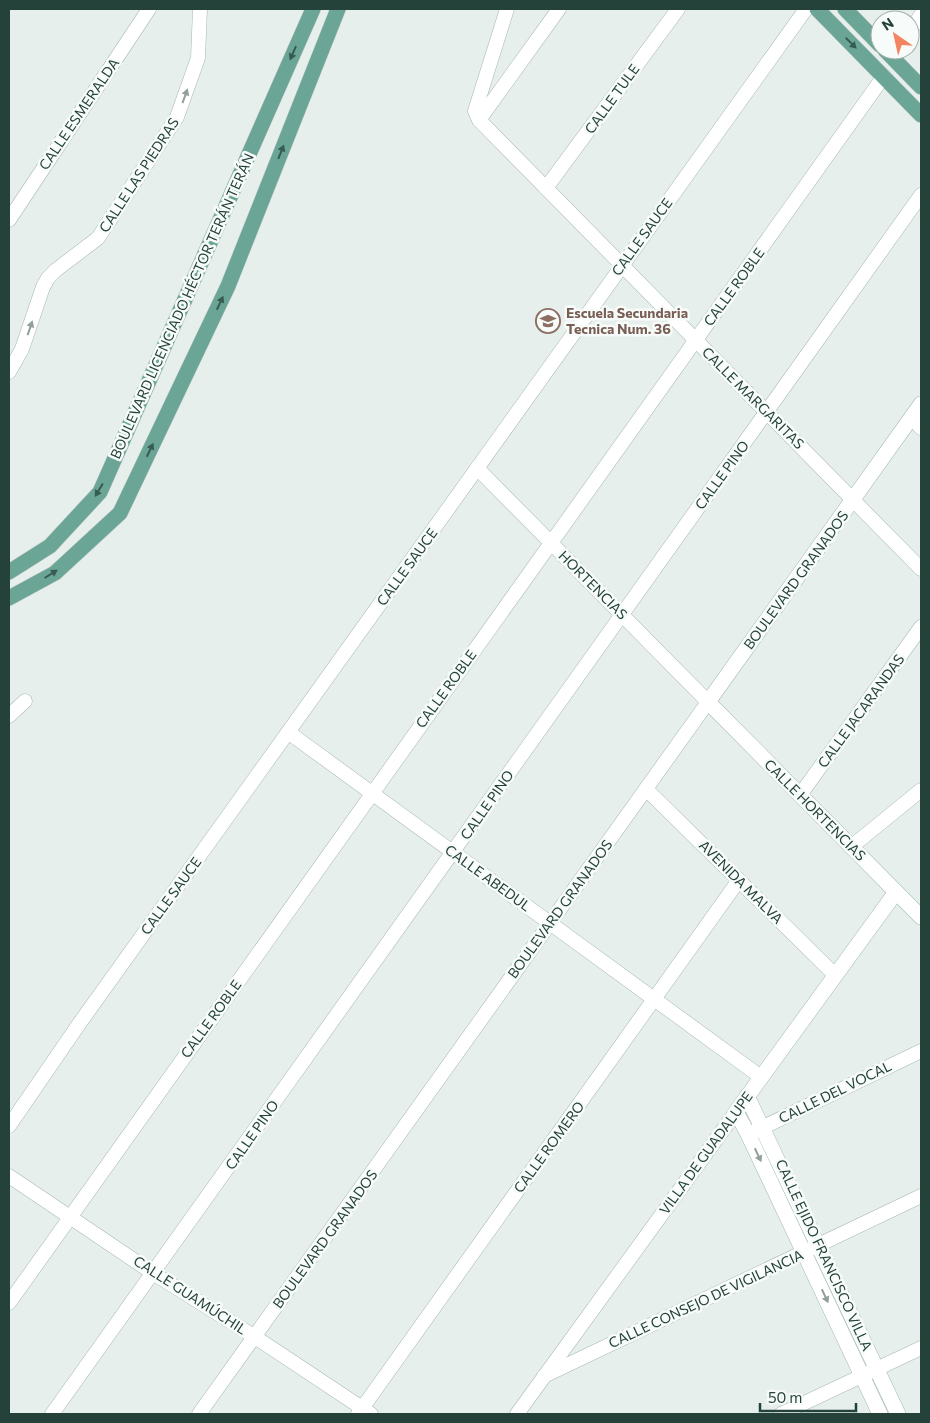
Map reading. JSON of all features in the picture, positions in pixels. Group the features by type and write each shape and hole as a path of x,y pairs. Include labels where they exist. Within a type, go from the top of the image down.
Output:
{"main road":[{"name":"BOULEVARD LICENCIADO HÉCTOR TERÁN TERÁN","path":"9,572 50,546 100,492 313,9"},
{"name":"BOULEVARD LICENCIADO HÉCTOR TERÁN TERÁN","path":"9,598 55,573 120,513 228,286 338,9"},
{"path":"817,9 921,115"},
{"path":"845,9 870,35"},
{"path":"898,60 921,87"}],"street":[{"name":"CALLE ESMERALDA","path":"9,220 149,9"},
{"name":"CALLE LAS PIEDRAS","path":"9,372 22,349 43,286 48,278 98,238 177,117 198,58 200,9"},
{"path":"479,120 476,111 508,9"},
{"path":"479,120 559,9"},
{"name":"CALLE TULE","path":"546,188 678,9"},
{"name":"CALLE SAUCE","path":"9,1126 79,1024 806,9"},
{"name":"CALLE ROBLE","path":"9,1303 884,76"},
{"name":"CALLE MARGARITAS","path":"479,120 921,569"},
{"name":"CALLE PINO","path":"52,1414 921,196"},
{"name":"BOULEVARD GRANADOS","path":"199,1414 853,500 916,423 921,404"},
{"name":"HORTENCIAS","path":"477,468 708,702"},
{"name":"CALLE JACARANDAS","path":"800,795 921,627"},
{"path":"9,716 25,701"},
{"name":"CALLE HORTENCIAS","path":"708,702 921,916"},
{"name":"CALLE ABEDUL","path":"288,732 761,1077"},
{"name":"AVENIDA MALVA","path":"646,789 835,975"},
{"path":"851,847 921,790"},
{"name":"CALLE ROMERO","path":"364,1412 654,999 740,880"},
{"name":"VILLA DE GUADALUPE","path":"516,1414 896,892"},
{"name":"CALLE DEL VOCAL","path":"748,1134 921,1051"},
{"name":"CALLE EJIDO FRANCISCO VILLA","path":"747,1096 878,1368 898,1414"},
{"name":"CALLE EJIDO FRANCISCO VILLA","path":"736,1112 880,1414"},
{"name":"CALLE GUAMÚCHIL","path":"9,1176 254,1337 364,1412"},
{"name":"CALLE CONSEJO DE VIGILANCIA","path":"544,1376 921,1196"},
{"path":"781,1414 921,1348"}],"place":[{"name":"Escuela Secundaria Tecnica Num. 36","path":"548,321"}]}
